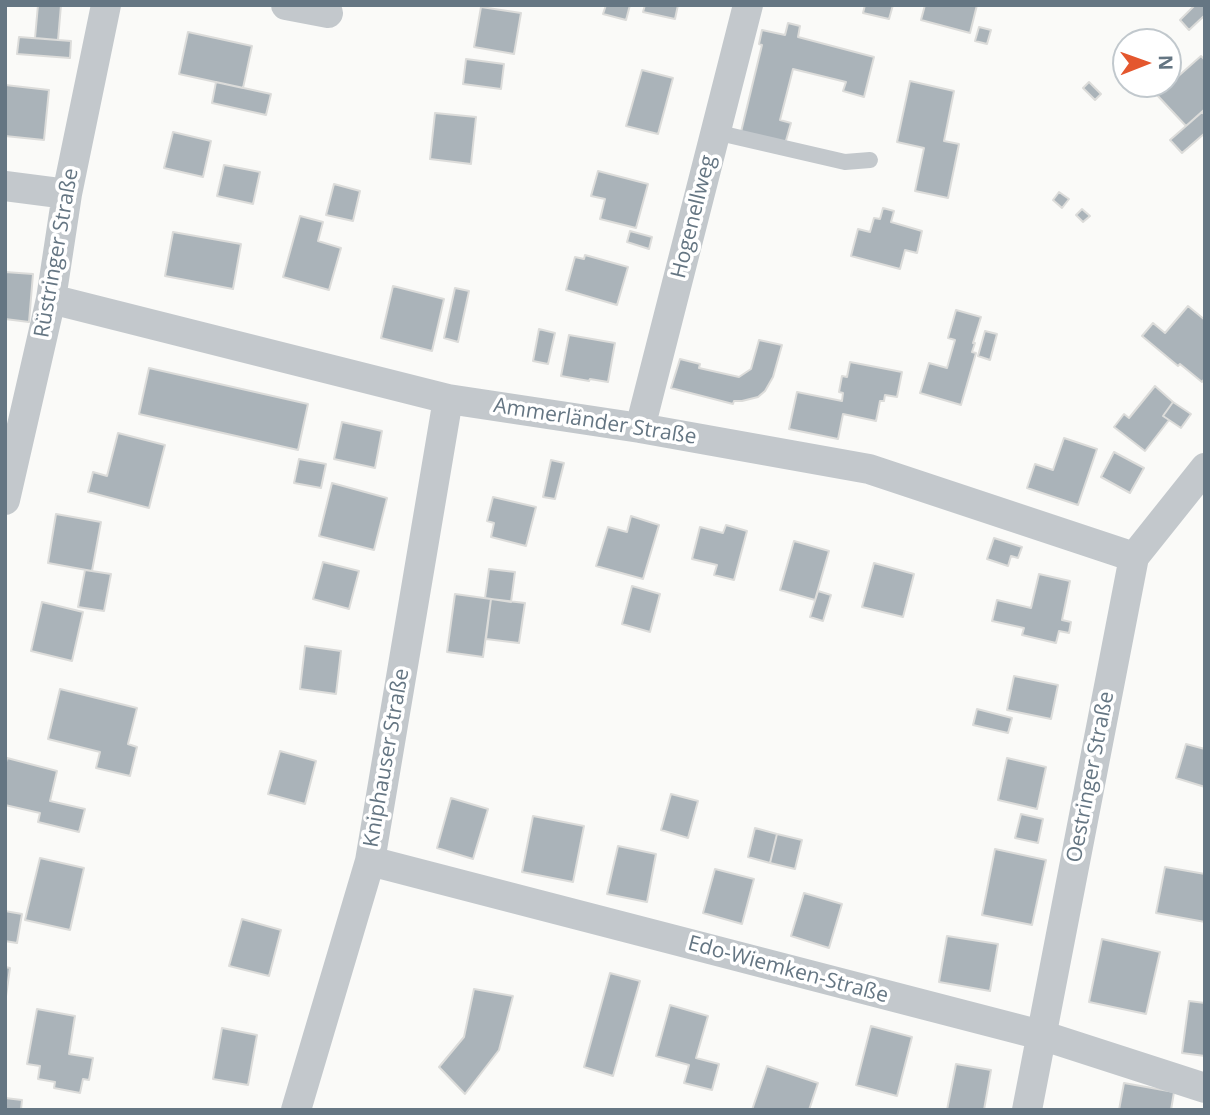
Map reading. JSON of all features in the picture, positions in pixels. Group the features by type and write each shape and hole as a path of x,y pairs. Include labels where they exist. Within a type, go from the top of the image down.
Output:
{"street":[{"name":"Rüstringer Straße","path":"5,500 51,299 67,194 106,5"},
{"path":"286,5 328,13"},
{"name":"Hogenellweg","path":"640,428 748,5"},
{"path":"5,186 67,194"},
{"name":"Ammerländer Straße","path":"51,299 448,399 640,428 869,469 1134,557"},
{"name":"Kniphauser Straße","path":"296,1110 370,861 448,399"},
{"name":"Oestringer Straße","path":"1027,1110 1134,557 1205,468"},
{"name":"Edo-Wiemken-Straße","path":"370,861 1041,1035 1205,1088"}],"lane":[{"path":"715,132 845,162 870,160"}],"building":[{"path":"38,5 61,5 58,40 35,38"},
{"path":"606,5 630,5 626,20 603,14"},
{"path":"645,5 678,5 675,19 643,12"},
{"path":"865,5 893,5 889,19 863,13"},
{"path":"925,5 977,5 970,33 921,20"},
{"path":"1195,5 1205,5 1205,15 1189,30 1180,20"},
{"path":"481,7 521,13 514,54 474,47"},
{"path":"788,23 800,26 798,37 874,57 864,97 843,91 846,82 793,69 780,120 791,123 785,144 741,132 762,45 759,44 762,30 785,35"},
{"path":"979,27 991,30 987,44 975,41"},
{"path":"188,32 252,46 243,88 179,74"},
{"path":"19,37 71,41 70,58 17,54"},
{"path":"1201,56 1205,60 1205,109 1186,126 1160,98 1182,98 1182,73"},
{"path":"466,59 504,64 501,89 463,84"},
{"path":"642,70 673,78 658,134 626,126"},
{"path":"910,81 954,91 944,141 959,144 948,198 915,191 924,148 897,142"},
{"path":"216,82 271,94 266,115 212,103"},
{"path":"1089,82 1101,94 1095,100 1083,88"},
{"path":"5,85 49,90 44,140 5,136"},
{"path":"1202,112 1205,115 1205,133 1182,153 1170,140"},
{"path":"435,113 476,117 471,164 430,159"},
{"path":"173,132 211,141 203,177 164,168"},
{"path":"224,165 260,172 253,204 217,196"},
{"path":"598,171 648,184 636,228 600,219 605,199 591,196"},
{"path":"334,184 360,191 353,221 326,215"},
{"path":"1059,192 1069,199 1062,208 1053,200"},
{"path":"883,208 894,211 891,222 922,231 917,253 905,250 900,269 851,256 858,229 870,232 874,218 880,219"},
{"path":"1082,209 1090,216 1083,222 1076,215"},
{"path":"300,216 323,222 318,241 341,248 329,290 283,277"},
{"path":"630,231 652,237 649,249 627,242"},
{"path":"173,232 241,244 233,289 165,276"},
{"path":"585,255 628,267 617,305 566,290 575,257 584,259"},
{"path":"5,272 33,274 29,322 5,319"},
{"path":"393,286 444,299 432,351 381,338"},
{"path":"455,288 469,291 458,342 444,338"},
{"path":"1188,306 1205,320 1205,378 1202,382 1142,336 1153,323 1165,333"},
{"path":"956,310 981,317 973,343 972,352 976,353 961,405 920,393 929,363 947,368 955,340 948,338"},
{"path":"539,329 555,333 548,364 533,361"},
{"path":"985,331 997,334 990,360 978,356"},
{"path":"569,335 615,343 608,382 561,376"},
{"path":"759,340 782,345 773,377 758,397 734,401 733,404 671,388 680,359 700,364 699,368 739,377 751,369"},
{"path":"850,362 902,372 897,397 885,395 884,401 880,401 876,421 843,414 838,439 789,429 797,392 842,401 843,393 839,392 842,376 847,377"},
{"path":"149,368 308,404 298,450 139,414"},
{"path":"1155,386 1173,402 1163,416 1169,420 1145,451 1114,427 1124,414 1129,418"},
{"path":"1173,402 1191,414 1181,428 1163,416"},
{"path":"342,422 382,431 375,468 334,459"},
{"path":"118,433 165,445 149,508 88,492 93,472 107,476"},
{"path":"1064,438 1097,449 1078,505 1027,488 1035,464 1053,470"},
{"path":"1114,452 1144,468 1130,493 1101,477"},
{"path":"299,459 326,464 321,488 294,483"},
{"path":"551,460 564,463 555,499 543,497"},
{"path":"332,483 387,498 374,550 319,536"},
{"path":"493,497 536,507 526,546 491,537 494,523 487,521"},
{"path":"56,514 101,522 92,571 48,563"},
{"path":"631,516 659,525 643,579 596,566 608,527 627,532"},
{"path":"726,525 747,531 734,580 714,575 717,565 692,559 700,527 723,533"},
{"path":"994,538 1022,547 1018,558 1011,556 1008,566 987,559"},
{"path":"794,541 829,551 815,600 780,590"},
{"path":"323,562 359,571 349,609 313,599"},
{"path":"874,563 914,574 903,617 862,607"},
{"path":"489,569 515,572 511,602 485,598"},
{"path":"85,570 111,574 104,611 78,607"},
{"path":"1039,574 1070,581 1062,620 1071,622 1069,633 1059,631 1056,643 1022,635 1024,628 992,621 997,600 1031,608"},
{"path":"632,586 660,594 650,632 622,624"},
{"path":"818,591 831,595 823,621 810,617"},
{"path":"455,594 491,599 483,657 447,652"},
{"path":"491,599 525,603 519,643 486,639"},
{"path":"42,602 83,612 72,661 31,651"},
{"path":"305,646 341,651 336,694 300,689"},
{"path":"1014,676 1058,685 1051,719 1007,710"},
{"path":"60,689 137,708 128,744 137,747 130,776 96,768 100,752 48,739"},
{"path":"977,709 1012,718 1008,733 973,725"},
{"path":"1186,744 1205,749 1205,787 1176,778"},
{"path":"280,751 316,761 305,804 268,794"},
{"path":"7,758 57,771 50,801 85,809 79,832 38,822 40,813 5,805"},
{"path":"1007,758 1046,767 1037,809 998,800"},
{"path":"671,794 698,801 688,838 661,830"},
{"path":"451,798 488,809 473,859 437,848"},
{"path":"1021,814 1043,819 1038,843 1015,838"},
{"path":"533,816 584,826 573,882 522,872"},
{"path":"755,828 777,834 770,863 748,857"},
{"path":"777,834 802,840 795,869 770,863"},
{"path":"618,846 656,854 647,902 607,894"},
{"path":"995,849 1046,860 1032,925 982,915"},
{"path":"40,858 84,868 70,930 25,920"},
{"path":"1165,867 1205,874 1205,922 1156,913"},
{"path":"715,869 754,879 742,924 703,913"},
{"path":"804,893 842,904 829,948 791,936"},
{"path":"5,911 22,914 17,943 5,941"},
{"path":"242,919 281,930 269,976 229,966"},
{"path":"947,936 998,944 990,991 939,982"},
{"path":"1102,939 1160,952 1146,1014 1089,1002"},
{"path":"5,967 10,968 5,1003"},
{"path":"610,973 640,981 613,1076 584,1067"},
{"path":"474,989 513,996 499,1050 465,1094 439,1067 464,1037"},
{"path":"1189,1001 1205,1003 1205,1056 1182,1053"},
{"path":"670,1005 708,1016 696,1058 719,1064 712,1090 684,1083 689,1065 656,1056"},
{"path":"37,1009 75,1016 69,1054 93,1058 89,1080 83,1079 80,1093 54,1088 55,1082 38,1079 40,1066 27,1064"},
{"path":"871,1026 912,1037 897,1096 856,1085"},
{"path":"222,1028 257,1035 248,1085 213,1079"},
{"path":"956,1064 991,1070 984,1110 947,1110"},
{"path":"767,1066 818,1083 809,1110 752,1110"},
{"path":"1124,1083 1174,1092 1171,1110 1119,1110"},
{"path":"5,1098 22,1100 21,1110 5,1110"}]}
